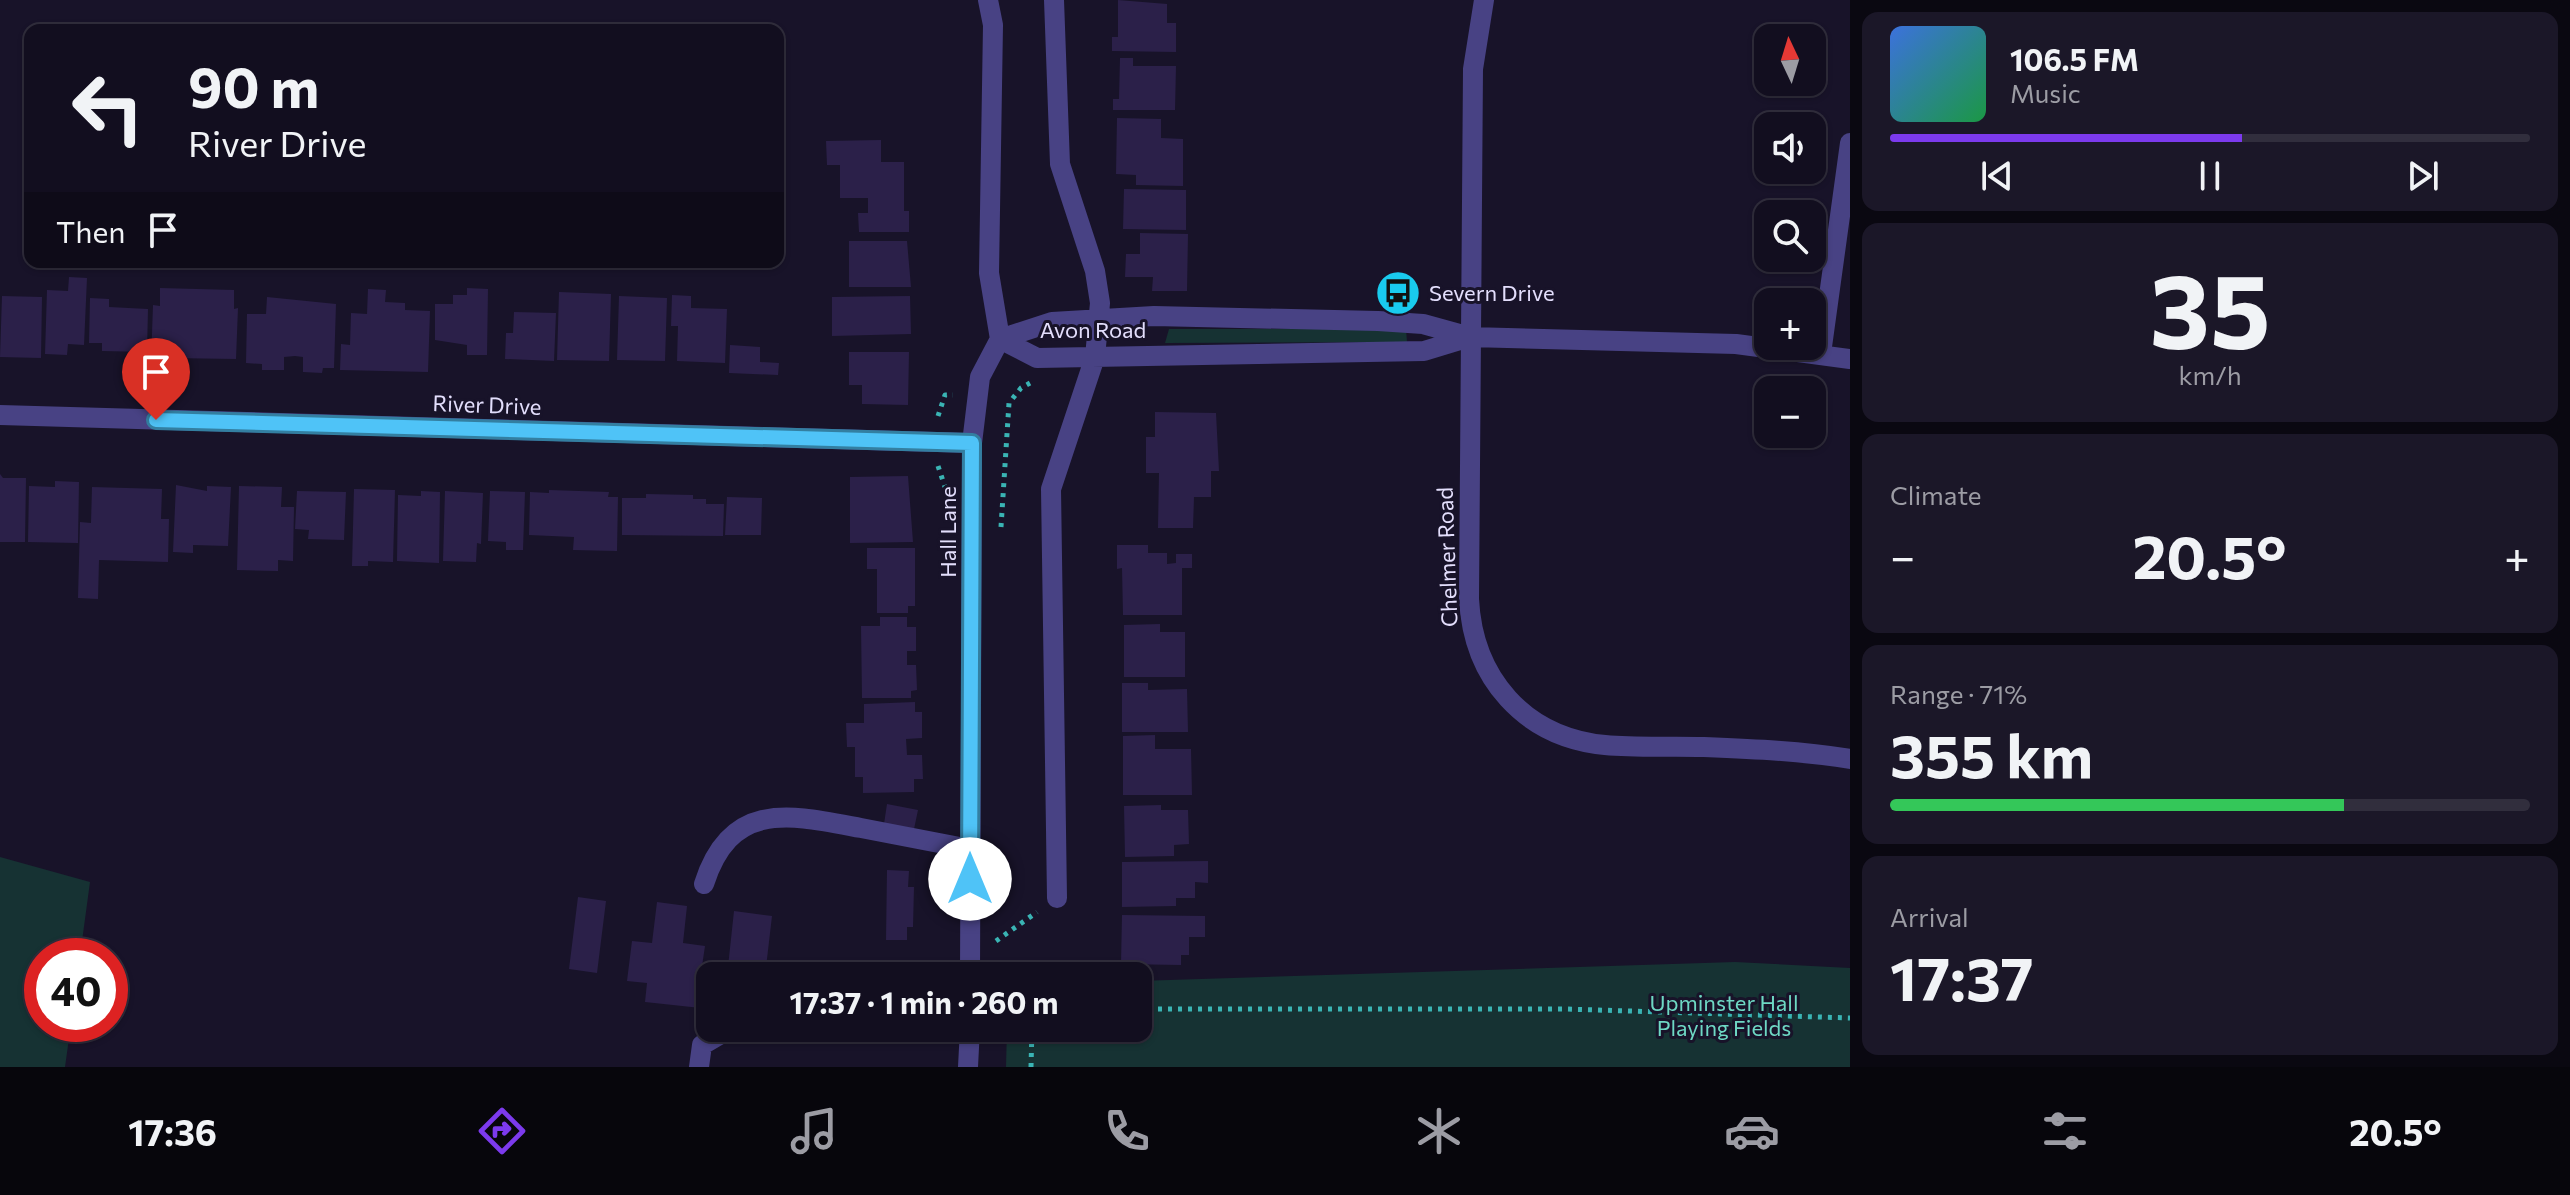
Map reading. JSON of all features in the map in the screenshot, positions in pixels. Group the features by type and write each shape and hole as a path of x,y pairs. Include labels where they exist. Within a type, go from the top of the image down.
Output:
{"street":[{"path":"988,0 993,25 989,273 1000,339"},
{"path":"1054,0 1060,164 1099,285 1095,357 1051,489 1057,898"},
{"path":"1470,337 1473,69 1484,0"},
{"path":"1826,318 1850,143"},
{"name":"Avon Road","path":"1000,339 1052,322 1154,316 1378,321 1423,324 1470,337 1754,346"},
{"name":"Avon Road","path":"1000,339 1037,358 1424,351 1470,337"},
{"name":"Chelmer Road","path":"1470,337 1470,628 1481,661 1498,690 1526,716 1562,736 1603,745 1753,749 1850,759"},
{"name":"Hall Lane","path":"970,962 972,443 980,377 1000,339"},
{"name":"Avon Road","path":"1826,355 1850,359"},
{"name":"River Drive","path":"0,415 972,443"},
{"path":"704,884 713,856 725,842 746,827 773,818 806,818 970,849"},
{"path":"699,1067 702,1045 707,1042"},
{"path":"968,1067 969,1042"}],"path":[{"path":"1009,403 1021,388 1038,383"},
{"path":"938,416 945,395"},
{"path":"994,943 1057,898"},
{"path":"1152,1009 1566,1009 1850,1018"},
{"path":"1031,1067 1032,1042"}],"green space":[{"path":"1169,329 1406,329 1407,342 1165,343"},
{"path":"0,857 90,882 82,938 24,938 24,1042 68,1042 65,1067 0,1067"},
{"name":"Upminster Hall Playing Fields","path":"1735,962 1850,968 1850,1067 1006,1067 1007,1042 1152,1042 1152,981"}],"building":[{"path":"1118,0 1167,4 1167,23 1176,23 1176,52 1112,51 1112,37 1118,37"},
{"path":"1120,58 1133,58 1133,66 1176,66 1175,110 1113,110 1113,99 1119,99"},
{"path":"1117,118 1161,119 1161,138 1183,139 1183,186 1136,185 1136,175 1116,174"},
{"path":"881,140 881,162 904,162 904,211 909,211 909,232 859,232 858,213 868,213 868,198 840,198 840,165 827,165 826,141"},
{"path":"1124,189 1186,190 1186,230 1123,229"},
{"path":"1140,233 1188,234 1187,291 1152,291 1153,277 1125,277 1126,254 1140,254"},
{"path":"849,241 907,241 911,287 849,287"},
{"path":"69,277 87,278 84,345 68,344 67,355 45,354 47,290 68,291"},
{"path":"160,288 234,290 234,309 238,308 236,359 170,358 169,362 151,362 153,305 160,306"},
{"path":"467,288 488,289 487,355 467,355 467,345 435,340 435,304 453,304 453,295 467,295"},
{"path":"368,289 386,290 385,302 405,303 405,310 430,311 428,372 340,370 341,344 350,345 351,313 367,314"},
{"path":"559,292 611,294 609,361 557,360"},
{"path":"672,295 691,296 691,308 727,309 725,363 677,361 678,326 671,326"},
{"path":"2,296 42,297 41,358 0,357"},
{"path":"619,296 667,298 665,361 617,360"},
{"path":"910,296 911,334 832,336 832,297"},
{"path":"267,297 336,304 334,368 323,368 322,373 303,372 303,357 295,356 284,357 284,370 262,370 262,364 246,363 247,314 266,314"},
{"path":"90,298 109,299 109,307 148,309 147,352 102,351 102,343 89,343"},
{"path":"514,312 556,313 554,361 505,359 506,333 513,333"},
{"path":"730,345 760,347 760,362 779,363 778,375 729,373"},
{"path":"849,352 909,352 908,405 862,404 862,385 849,385"},
{"path":"1155,412 1216,413 1219,471 1211,471 1211,497 1194,497 1193,528 1158,528 1159,473 1146,473 1146,437 1155,437"},
{"path":"0,474 3,478 26,478 25,542 0,542"},
{"path":"908,476 913,542 850,543 850,477"},
{"path":"55,481 79,482 78,543 28,542 29,486 55,487"},
{"path":"176,485 207,491 207,486 231,487 228,546 193,545 193,553 173,552"},
{"path":"239,486 282,487 281,507 294,507 293,561 278,560 278,571 237,570"},
{"path":"92,487 162,489 161,519 169,519 168,562 99,560 98,599 78,598 80,522 91,523"},
{"path":"354,489 395,490 393,562 368,561 368,566 352,566"},
{"path":"549,490 609,492 608,497 618,497 617,551 573,550 574,537 529,535 530,492 549,493"},
{"path":"297,491 346,492 344,540 308,539 309,530 295,529"},
{"path":"421,491 440,492 439,563 397,561 398,495 421,496"},
{"path":"445,491 483,493 481,544 477,543 476,562 443,561"},
{"path":"490,491 525,492 523,550 506,550 506,542 488,541"},
{"path":"646,494 693,495 693,499 706,499 706,504 724,504 723,536 622,535 622,498 646,498"},
{"path":"727,497 762,498 761,535 725,535"},
{"path":"1117,545 1148,545 1148,553 1167,553 1167,564 1176,563 1176,554 1192,554 1192,568 1182,568 1182,615 1123,615 1122,568 1117,569"},
{"path":"867,548 915,548 915,606 908,606 908,613 877,613 877,569 867,569"},
{"path":"880,617 907,617 907,627 916,627 916,651 907,651 907,665 916,665 917,690 911,691 911,698 862,698 861,626 880,626"},
{"path":"1160,624 1160,632 1185,632 1185,677 1124,677 1124,625"},
{"path":"1122,683 1148,683 1148,690 1187,689 1188,732 1122,732"},
{"path":"915,702 915,712 922,712 922,738 906,739 907,755 922,755 923,779 914,779 914,792 863,793 863,777 855,777 855,747 847,747 846,723 864,723 864,704"},
{"path":"1155,735 1155,749 1191,749 1192,795 1123,795 1123,736"},
{"path":"887,804 918,810 914,829 884,824"},
{"path":"1161,805 1161,810 1188,810 1189,844 1174,845 1174,856 1125,857 1124,806"},
{"path":"1208,861 1208,883 1195,882 1195,898 1176,898 1176,906 1122,907 1122,862"},
{"path":"887,870 909,871 908,887 914,887 913,927 907,927 907,940 886,940"},
{"path":"578,897 606,901 597,973 569,969"},
{"path":"657,902 687,906 683,943 705,946 703,962 696,962 696,1007 645,1002 647,983 627,981 632,941 652,943"},
{"path":"734,911 772,916 767,962 729,962"},
{"path":"1122,915 1205,916 1205,937 1189,937 1189,955 1181,955 1181,965 1121,962"}],"place":[{"name":"Severn Drive","path":"1398,293"}],"route":[{"path":"156,420 972,443 974,539 970,640 970,879"}]}
